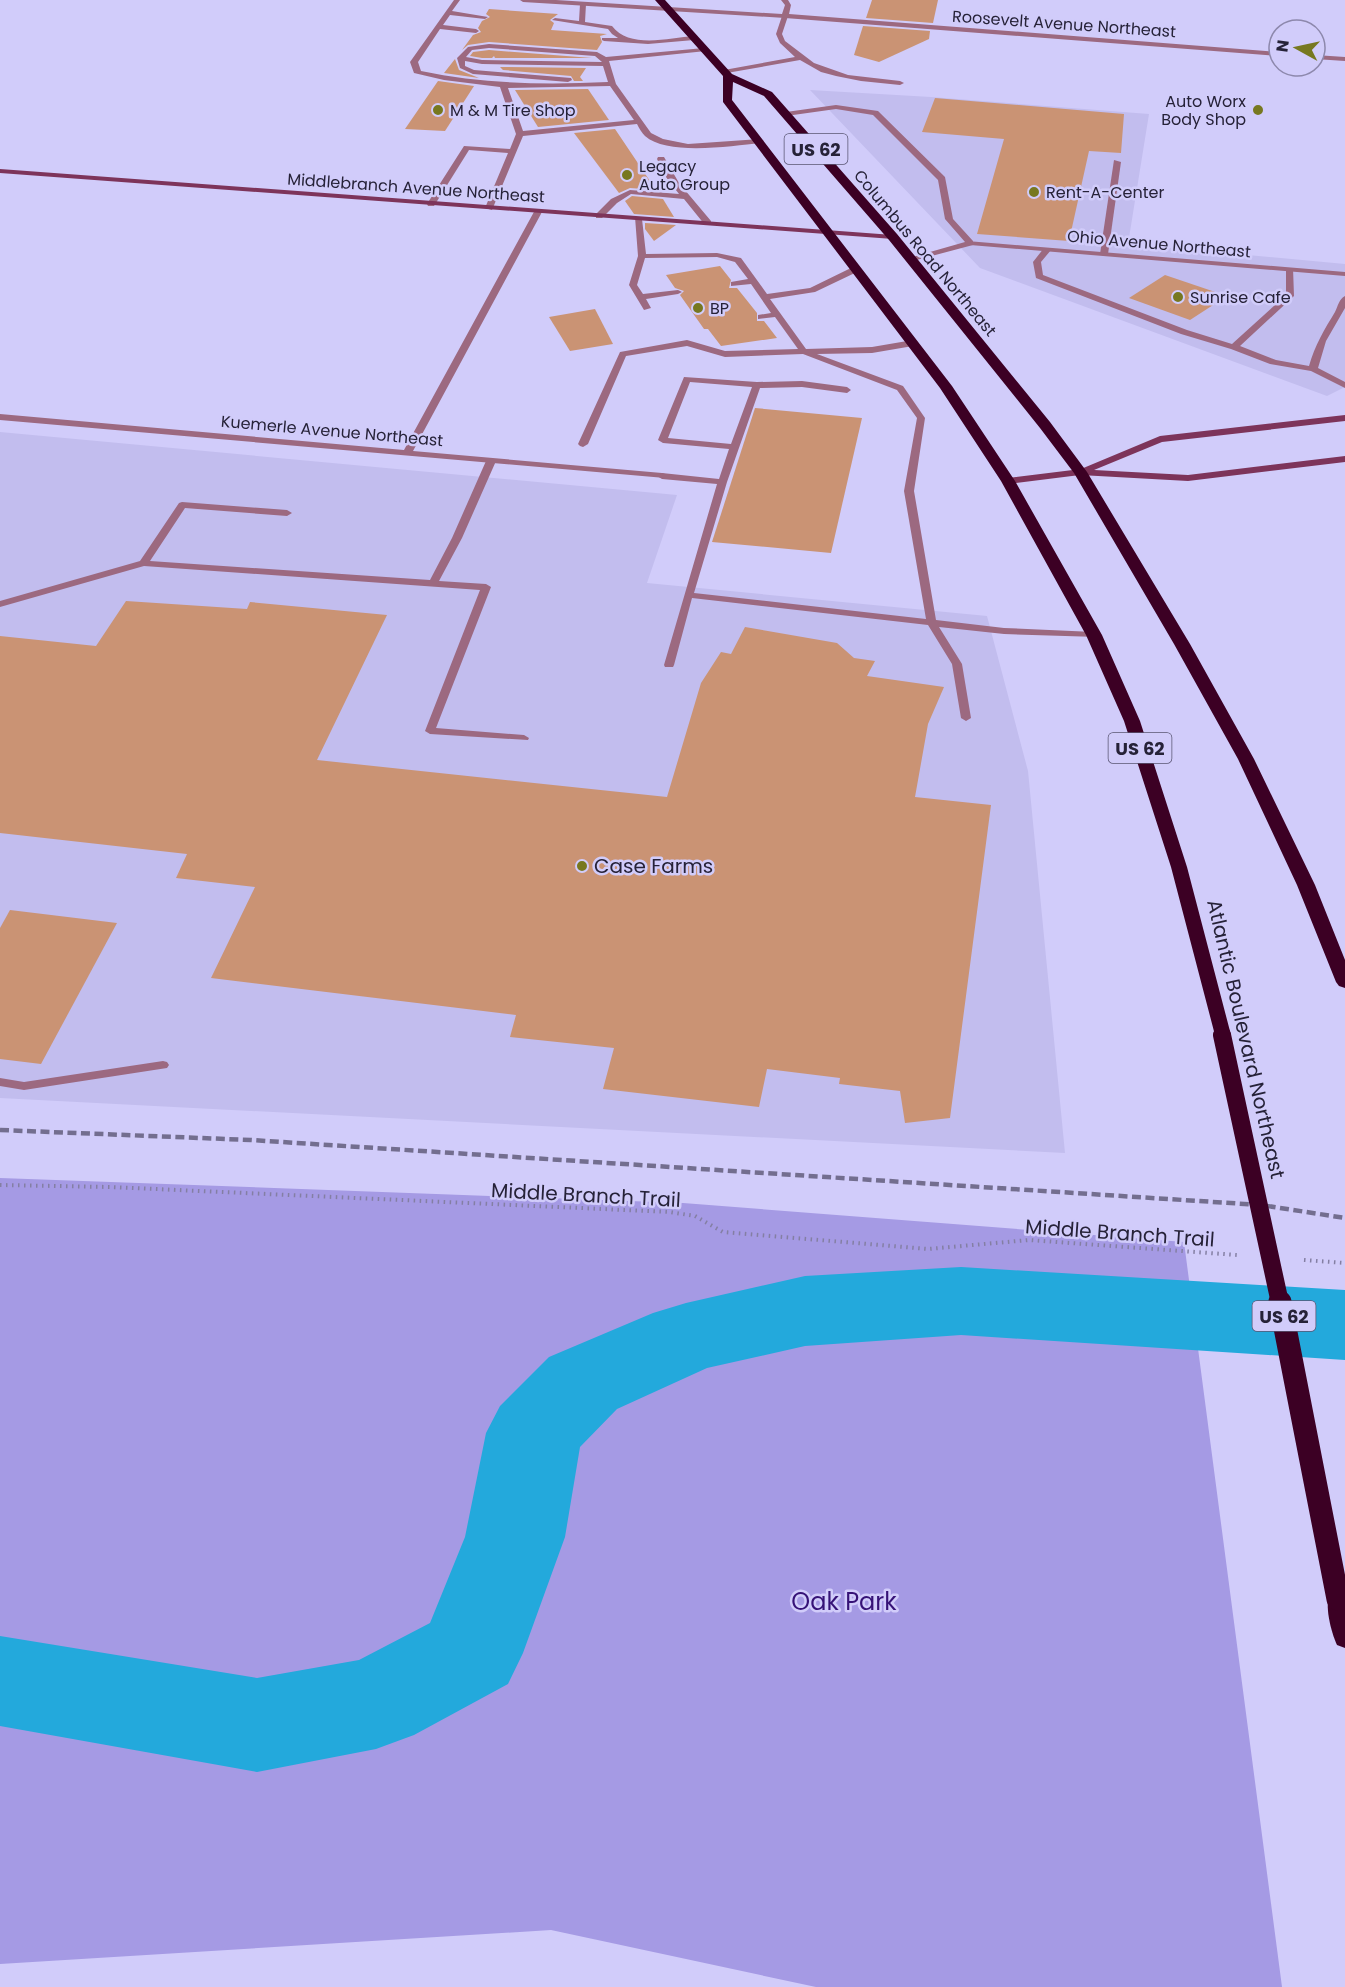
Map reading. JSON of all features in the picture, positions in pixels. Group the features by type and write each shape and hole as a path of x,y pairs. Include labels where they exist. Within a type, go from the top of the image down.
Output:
{"highway":[{"name":"Columbus Road Northeast","path":"660,0 726,74 768,94 786,114 912,260 1080,472"},
{"name":"US 62","path":"726,74 727,100 913,343 1008,481"},
{"name":"US 62","path":"1080,472 1182,644 1246,759 1306,885 1345,982"},
{"name":"Atlantic Boulevard Northeast","path":"1008,481 1094,635 1132,721 1179,867 1222,1035 1264,1221 1345,1638"}],"street":[{"path":"457,0 414,62 418,73 504,87 612,84"},
{"name":"Roosevelt Avenue Northeast","path":"523,0 785,16 1267,53"},
{"path":"784,0 788,4 778,34 782,42 815,69 832,74 900,83"},
{"path":"582,22 584,4"},
{"path":"448,14 485,17"},
{"path":"555,20 610,27 614,33 628,41"},
{"path":"438,27 476,31"},
{"path":"604,39 648,42 694,38"},
{"path":"579,86 573,81 473,72 462,67 461,58 470,48 489,46 597,54 605,62 612,84 648,135 656,140 694,145 760,141"},
{"path":"461,58 482,62 605,62 704,50"},
{"path":"726,74 801,58"},
{"path":"1327,58 1345,59"},
{"path":"489,208 520,134 504,87"},
{"path":"786,114 836,107 875,113 942,179 949,219 970,243 912,260"},
{"path":"520,134 639,122"},
{"path":"431,204 467,148 513,151"},
{"path":"661,159 673,183 688,197 708,223"},
{"path":"1104,254 1117,162"},
{"name":"Middlebranch Avenue Northeast","path":"0,171 893,237"},
{"path":"599,216 614,201 630,192 688,197"},
{"path":"407,453 538,212"},
{"path":"638,219 642,256 633,285 647,308"},
{"name":"Ohio Avenue Northeast","path":"970,243 1345,274"},
{"path":"1047,250 1037,262 1039,276 1184,332 1234,348 1260,360 1313,369 1345,384"},
{"path":"642,256 717,255 738,260 804,352 900,388 921,418 909,491 931,622 957,664 966,718"},
{"path":"765,297 812,290 856,269"},
{"path":"1234,348 1290,296 1290,270"},
{"path":"734,284 753,281"},
{"path":"640,297 678,292"},
{"path":"1313,369 1317,351 1327,331 1340,314 1345,298"},
{"path":"761,317 777,314"},
{"path":"664,336 672,345"},
{"path":"583,444 623,354 687,343 725,354 872,350 913,343"},
{"path":"735,447 663,440 687,379 757,386 802,384 847,390"},
{"path":"669,665 722,482 757,386"},
{"name":"Kuemerle Avenue Northeast","path":"0,417 722,482"},
{"path":"1080,472 1160,439 1345,418"},
{"path":"1008,481 1080,472 1188,478 1345,459"},
{"path":"432,583 457,538 491,461"},
{"path":"144,563 182,505 287,513"},
{"path":"0,604 144,563 486,587 430,730 524,738"},
{"path":"688,595 1004,630 1094,635"},
{"path":"0,1082 24,1086 163,1065"}],"path":[{"name":"Middle Branch Trail","path":"0,1185 110,1187 670,1212 695,1216 723,1232 928,1249 1029,1240 1240,1256"},
{"path":"1298,1260 1345,1263"}],"shaded area":[{"path":"810,90 1149,114 1128,244 1345,264 1345,387 1327,396 980,268"},
{"path":"0,432 677,495 647,583 987,616 1028,771 1065,1153 0,1098"}],"green space":[{"name":"Oak Park","path":"0,1178 683,1203 1184,1242 1282,1987 816,1987 551,1930 0,1964"}],"building":[{"path":"872,0 938,0 933,23 866,18"},
{"path":"489,9 558,14 550,20 554,23 551,30 607,34 600,36 602,42 597,50 489,42 468,45 462,50 473,35 481,32 478,28 482,21 490,17 486,14"},
{"path":"863,26 930,31 929,39 879,62 854,55"},
{"path":"489,50 592,58 495,58 494,56 482,58 470,56 473,52"},
{"path":"455,59 459,70 479,78 444,73"},
{"path":"500,67 586,68 580,77 583,81 574,81 571,76 503,70"},
{"path":"438,81 474,86 445,131 405,129"},
{"path":"588,89 609,120 538,127 515,90"},
{"path":"935,98 1124,114 1121,153 1089,151 1069,241 977,234 1004,139 922,132"},
{"path":"615,129 656,190 630,188 619,193 574,133"},
{"path":"632,196 663,199 674,217 634,214 625,201"},
{"path":"645,223 676,225 654,241 645,229"},
{"path":"720,266 731,280 729,288 737,288 757,313 757,321 764,321 777,338 721,346 708,329 704,329 680,295 684,291 675,288 666,275"},
{"name":"Sunrise Cafe","path":"1165,275 1227,296 1190,320 1129,298"},
{"path":"595,309 613,344 570,351 549,317"},
{"path":"755,408 862,418 831,553 712,542"},
{"name":"Case Farms","path":"126,601 247,609 250,602 387,615 317,760 667,797 701,683 721,652 731,654 745,627 837,643 854,658 875,661 867,676 944,687 928,724 915,797 991,805 950,1118 905,1123 900,1091 839,1084 840,1078 767,1069 759,1107 603,1089 614,1048 510,1037 516,1015 211,978 255,887 176,878 187,854 0,833 0,636 96,646"},
{"path":"10,910 117,923 41,1064 0,1059 0,928"}],"waterway":[{"path":"0,1681 257,1725 376,1703 471,1653 515,1537 534,1433 583,1383 686,1338 805,1311 961,1301 1345,1325"}],"railway":[{"path":"0,1130 251,1140 1261,1205 1345,1218"}],"place":[{"name":"M & M Tire Shop","path":"438,110"},
{"name":"Auto Worx Body Shop","path":"1258,110"},
{"name":"Legacy Auto Group","path":"627,175"},
{"name":"Rent-A-Center","path":"1034,192"},
{"name":"Sunrise Cafe","path":"1178,297"},
{"name":"BP","path":"698,308"},
{"name":"Case Farms","path":"582,866"}]}
